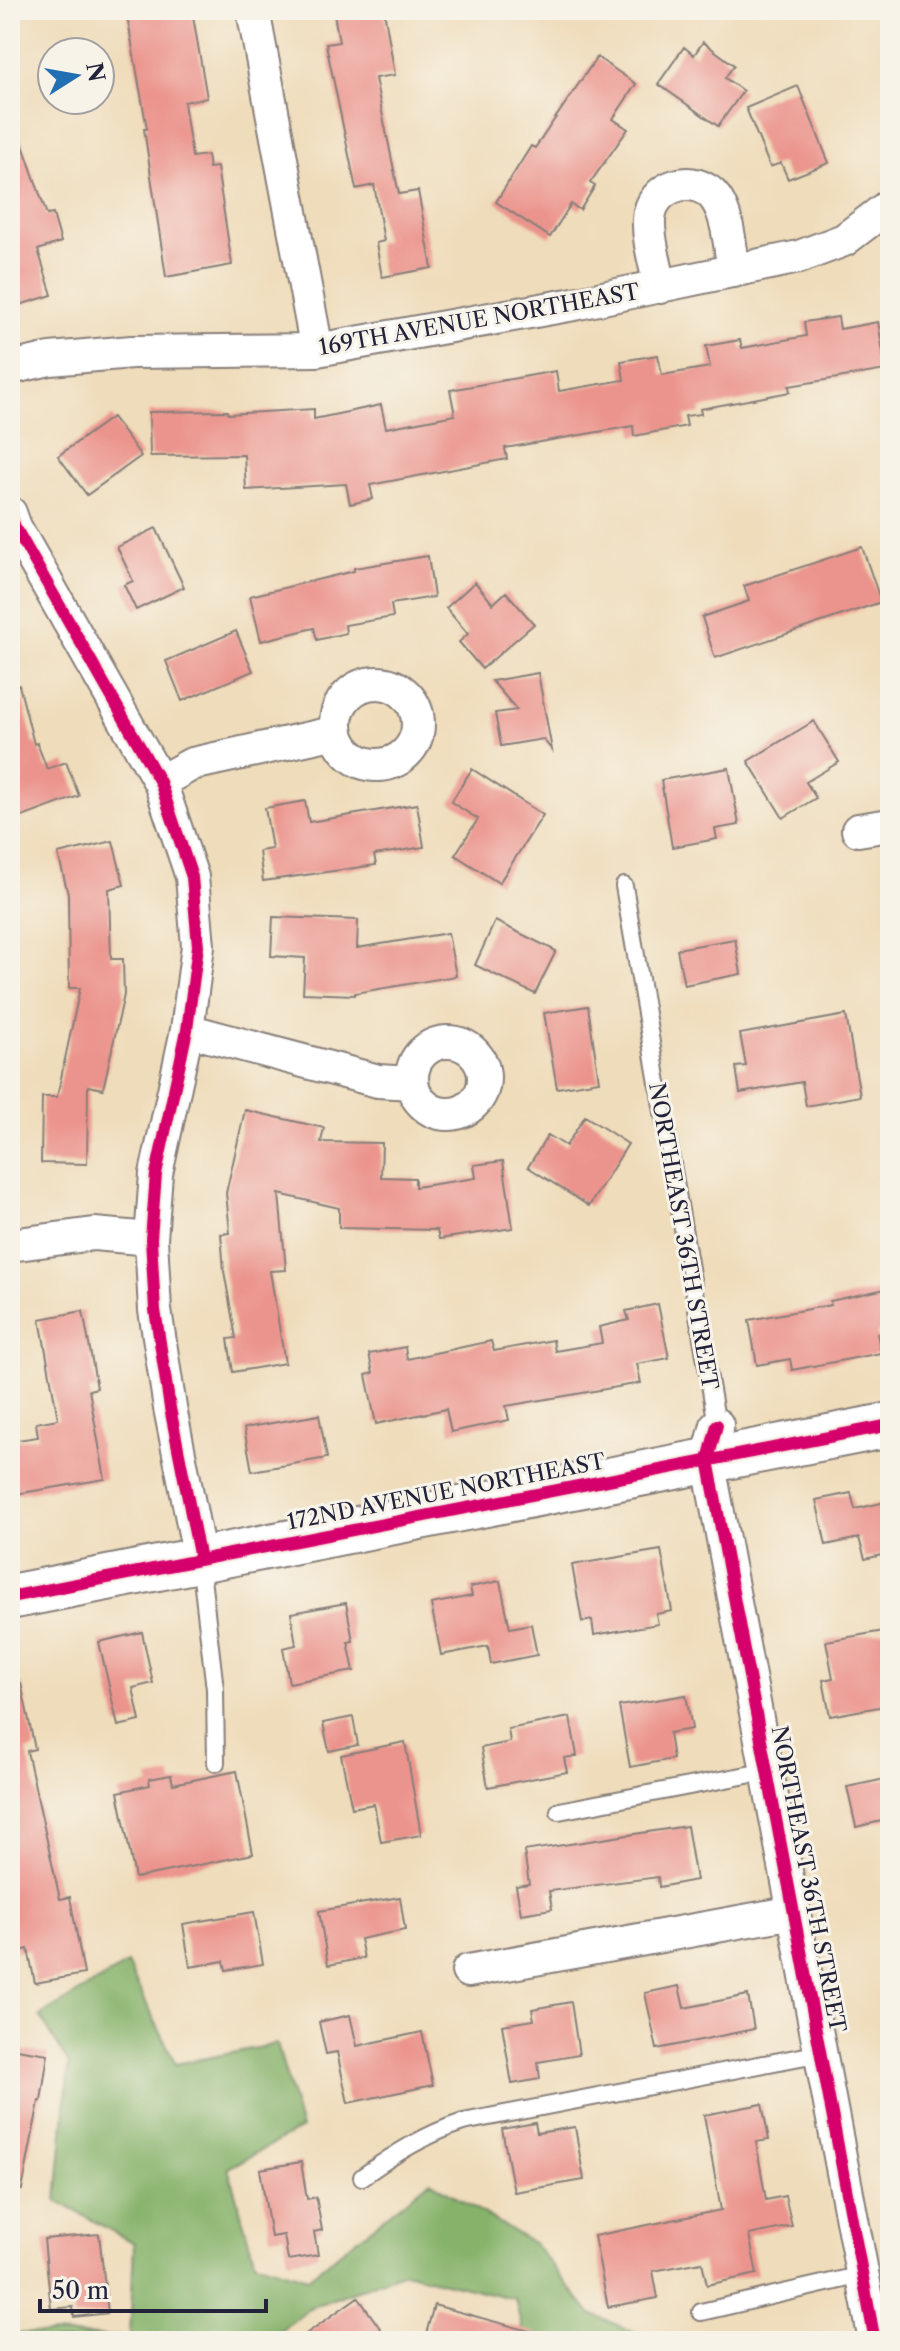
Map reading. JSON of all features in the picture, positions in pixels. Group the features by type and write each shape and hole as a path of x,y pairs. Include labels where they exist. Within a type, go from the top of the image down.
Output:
{"street":[{"path":"253,10 317,350"},
{"name":"169TH AVENUE NORTHEAST","path":"660,287 649,218 657,197 677,184 700,186 718,201 734,271"},
{"name":"169TH AVENUE NORTHEAST","path":"10,368 50,359 132,352 317,350 660,287 799,257 844,240 890,205"},
{"path":"10,513 15,527 160,782 192,877 198,946 187,1030 156,1174 151,1239 155,1310 200,1559"},
{"path":"160,782 192,764 337,732"},
{"path":"858,830 890,825"},
{"path":"187,1030 378,1081 412,1083"},
{"path":"10,1245 94,1234 151,1239"},
{"name":"172ND AVENUE NORTHEAST","path":"10,1597 200,1559 713,1443 890,1425"},
{"name":"NORTHEAST 36TH STREET","path":"713,1443 768,1771 821,2053 876,2272 875,2341"},
{"path":"468,1971 794,1912"}],"lane":[{"name":"NORTHEAST 36TH STREET","path":"624,886 713,1443"},
{"path":"200,1559 215,1689 216,1763"},
{"path":"559,1811 768,1771"},
{"path":"362,2177 392,2155 444,2128 463,2122 821,2053"},
{"path":"701,2312 876,2272"}],"green space":[{"path":"127,1964 176,2064 277,2044 301,2129 228,2168 255,2262 308,2278 430,2181 534,2244 591,2314 655,2341 525,2341 515,2299 404,2272 309,2308 267,2341 10,2341 10,2329 13,2333 130,2337 134,2243 57,2201 69,2064 40,2016"}],"building":[{"path":"126,10 192,10 207,98 184,102 192,157 207,155 209,168 217,167 232,265 166,277 144,129 147,129"},
{"path":"384,10 395,75 375,78 399,194 418,191 432,268 382,277 376,243 384,241 374,185 356,189 326,44 339,42 334,14"},
{"path":"703,42 734,65 725,78 743,91 718,126 658,84 684,47 694,55"},
{"path":"597,57 636,84 613,119 628,129 590,183 595,186 580,210 571,204 550,237 496,202 531,146 535,148"},
{"path":"798,86 829,163 788,179 781,163 770,167 746,108"},
{"path":"14,119 47,215 53,214 61,242 38,250 52,295 10,308 10,120"},
{"path":"838,317 840,329 878,322 886,370 789,386 790,392 700,409 701,414 685,416 687,426 634,436 633,426 505,448 507,459 370,485 373,499 350,504 346,484 246,490 244,455 150,456 149,412 227,411 228,414 314,409 314,419 381,405 386,428 455,415 450,390 556,371 559,391 624,380 621,361 658,355 662,375 710,367 706,346 740,340 742,348 806,336 804,322"},
{"path":"112,417 141,456 87,495 58,456"},
{"path":"156,528 184,587 136,610 124,585 133,581 117,547"},
{"path":"862,547 881,602 715,658 702,617 749,601 744,586"},
{"path":"428,556 434,597 391,604 393,617 345,625 346,633 317,640 314,628 261,641 250,596 354,571 354,568"},
{"path":"475,582 493,604 506,592 534,624 482,669 459,642 468,634 446,608"},
{"path":"236,631 253,671 182,701 166,661"},
{"path":"538,673 552,750 543,739 501,746 495,713 517,710 492,681"},
{"path":"19,685 34,744 37,743 47,769 66,762 79,796 17,819 10,799 10,686"},
{"path":"814,721 839,762 806,782 816,798 783,818 748,761"},
{"path":"729,768 739,825 715,829 717,839 672,847 661,780"},
{"path":"472,769 543,815 499,883 455,855 478,819 451,802"},
{"path":"305,801 309,822 417,804 424,847 374,855 376,865 263,881 259,851 272,849 265,808"},
{"path":"113,841 124,885 109,889 111,959 123,959 124,995 103,1089 88,1086 87,1164 41,1163 42,1097 57,1097 80,988 69,988 68,894 58,854"},
{"path":"273,917 358,920 357,948 448,933 456,976 355,995 303,993 305,958 271,956"},
{"path":"495,921 556,951 535,994 475,965"},
{"path":"735,939 741,974 684,985 677,949"},
{"path":"588,1006 599,1081 557,1088 544,1013"},
{"path":"846,1015 860,1096 806,1106 802,1082 740,1093 736,1067 746,1066 740,1034"},
{"path":"245,1110 324,1128 321,1142 382,1143 381,1177 415,1178 415,1187 476,1178 474,1165 503,1161 513,1228 439,1239 437,1230 339,1228 339,1208 279,1194 286,1270 270,1271 285,1363 233,1372 228,1339 236,1338 221,1234 230,1233 226,1193"},
{"path":"585,1116 628,1144 589,1206 528,1167 548,1135 566,1146"},
{"path":"890,1288 890,1330 877,1333 881,1353 792,1370 790,1359 757,1365 749,1320 831,1305 830,1301"},
{"path":"658,1304 669,1358 637,1364 641,1383 506,1406 509,1420 451,1432 446,1409 376,1424 366,1375 373,1373 369,1354 405,1347 407,1359 491,1341 494,1351 553,1340 555,1351 602,1343 599,1327 629,1320 626,1311"},
{"path":"83,1311 97,1388 89,1390 105,1479 10,1495 10,1441 38,1437 36,1423 58,1419 40,1319"},
{"path":"319,1415 327,1458 252,1471 244,1428"},
{"path":"851,1493 855,1509 890,1501 890,1553 865,1559 859,1538 826,1545 816,1500"},
{"path":"661,1550 672,1611 656,1614 658,1624 594,1635 592,1620 582,1622 572,1565"},
{"path":"500,1581 510,1628 531,1624 537,1655 491,1664 488,1646 441,1655 431,1604 472,1596 470,1587"},
{"path":"346,1603 353,1641 348,1642 354,1671 289,1683 283,1648 296,1645 291,1613"},
{"path":"890,1630 890,1705 830,1716 823,1680 833,1678 826,1641"},
{"path":"142,1632 153,1683 133,1688 140,1721 118,1726 99,1642"},
{"path":"21,1683 35,1749 27,1751 60,1899 70,1897 84,1974 35,1983 28,1949 16,1952 14,1942 10,1942 10,1684"},
{"path":"686,1695 692,1729 669,1733 673,1759 630,1767 619,1706"},
{"path":"353,1717 358,1745 329,1751 323,1723"},
{"path":"570,1717 577,1756 564,1758 567,1772 488,1787 481,1748 510,1742 508,1729"},
{"path":"405,1742 421,1835 381,1842 374,1804 352,1808 341,1755"},
{"path":"237,1771 253,1854 135,1878 118,1792 150,1785 149,1779 171,1775 173,1784"},
{"path":"890,1778 890,1819 856,1827 847,1787"},
{"path":"687,1826 696,1880 659,1887 658,1877 549,1891 552,1909 521,1914 516,1886 529,1884 524,1851"},
{"path":"400,1897 405,1930 360,1939 364,1958 328,1965 319,1911"},
{"path":"254,1912 263,1964 226,1970 224,1961 190,1967 183,1924"},
{"path":"679,1986 684,2008 748,1995 754,2029 657,2049 645,1993"},
{"path":"571,2002 579,2055 538,2062 540,2079 512,2084 502,2025 534,2020 532,2009"},
{"path":"350,2015 357,2046 422,2032 433,2085 348,2103 337,2052 326,2054 319,2022"},
{"path":"10,2048 48,2054 22,2190 10,2189"},
{"path":"762,2104 769,2140 756,2142 766,2200 785,2196 792,2226 749,2235 757,2274 707,2285 702,2262 653,2271 658,2298 608,2307 594,2236 721,2210 704,2115"},
{"path":"535,2123 537,2133 575,2127 584,2180 514,2192 502,2129"},
{"path":"301,2162 307,2199 316,2197 322,2230 314,2232 318,2255 288,2260 284,2235 271,2237 260,2169"},
{"path":"99,2234 108,2313 74,2317 73,2307 51,2309 44,2239"},
{"path":"358,2297 389,2341 296,2341"},
{"path":"434,2305 536,2333 535,2341 424,2341"}],"cycle path":[{"path":"10,513 15,527 160,782 192,877 198,946 187,1030 156,1174 151,1239 155,1310 170,1408 200,1559"},
{"path":"717,1425 708,1460 875,2341"},
{"path":"10,1597 890,1425"}]}
